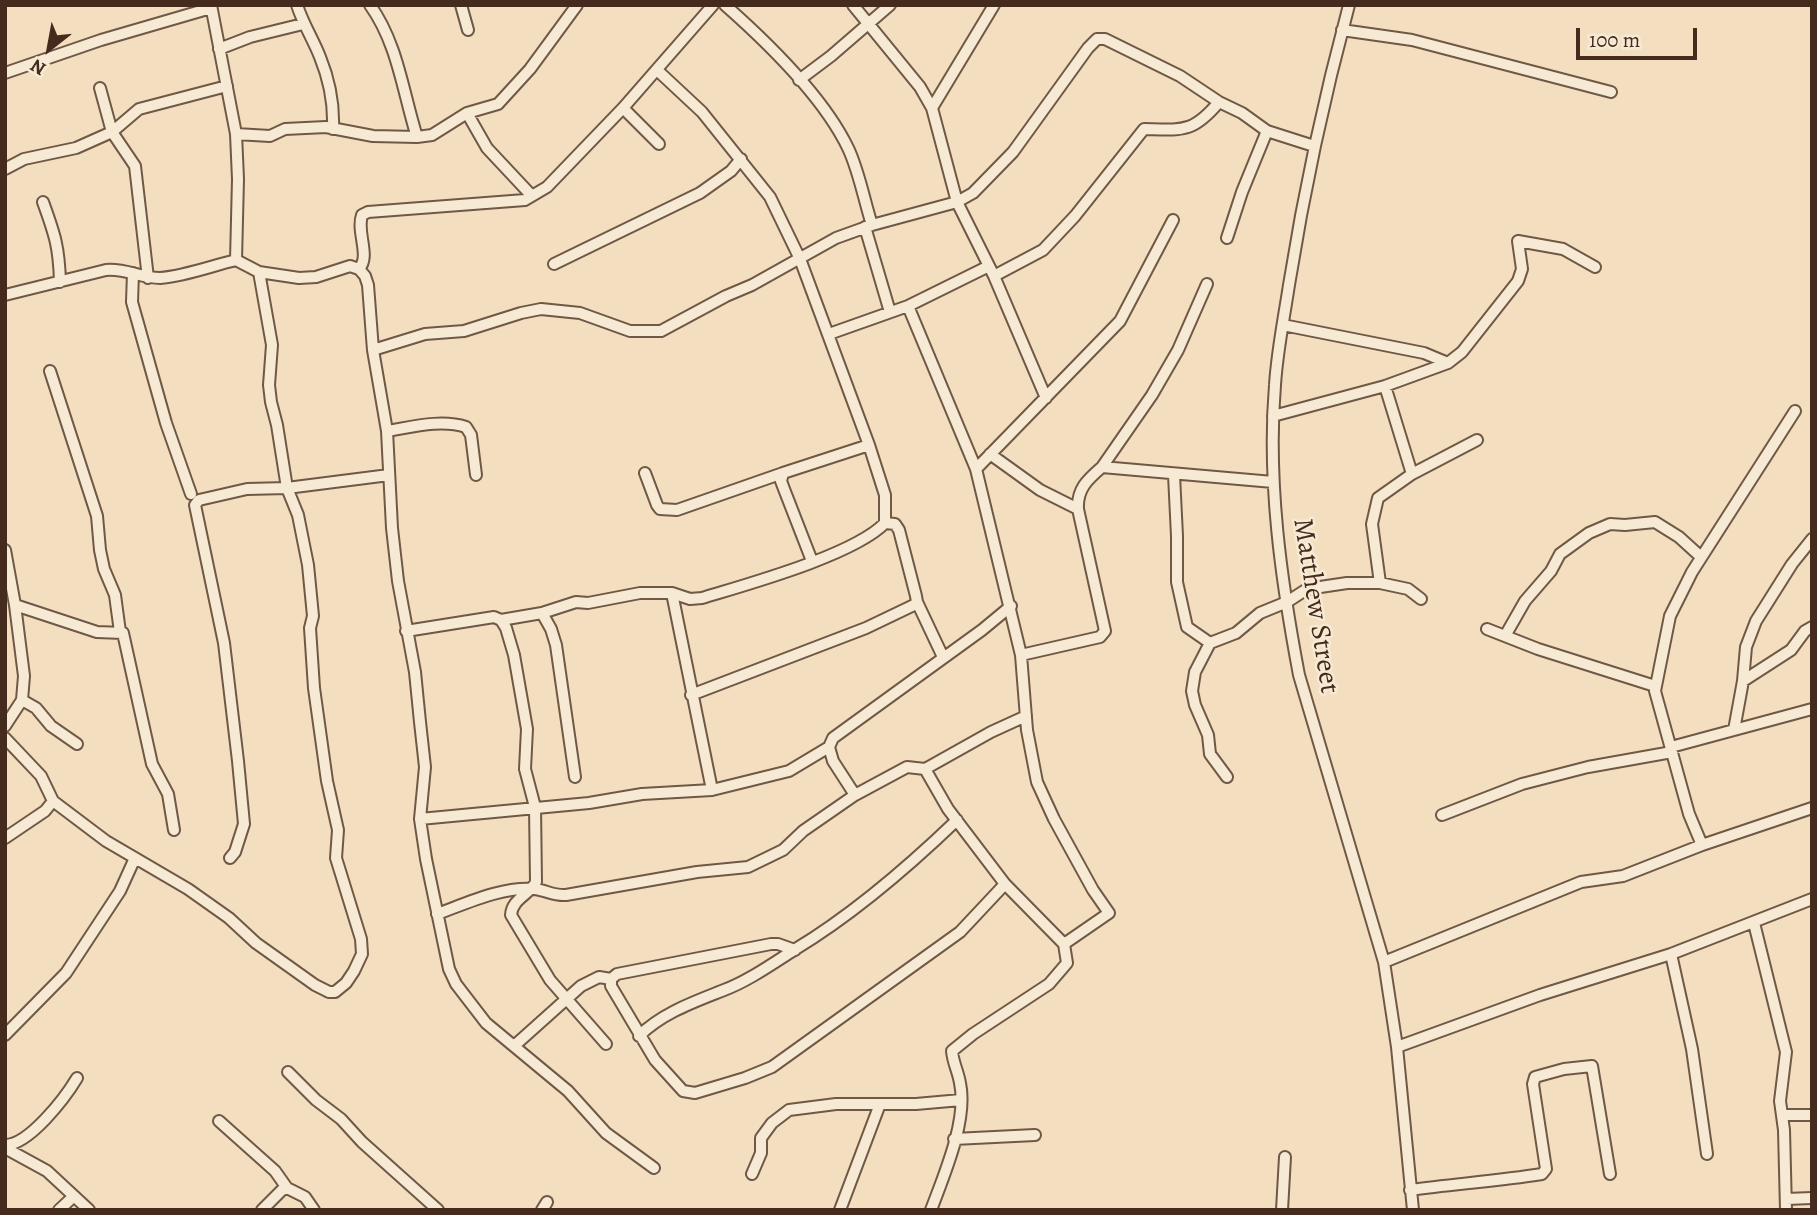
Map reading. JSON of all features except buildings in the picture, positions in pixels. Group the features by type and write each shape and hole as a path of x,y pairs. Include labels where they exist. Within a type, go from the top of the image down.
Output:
{"street":[{"path":"297,5 303,24 320,57 334,109 333,129"},
{"path":"370,5 397,61 417,137"},
{"path":"461,5 468,30"},
{"path":"236,134 270,136 285,129 304,127 373,136 432,135 467,113 498,104 530,69 577,5"},
{"path":"359,269 364,257 360,218 368,212 525,200 547,187 657,71 713,5"},
{"path":"725,5 761,37 833,120 849,150 890,312"},
{"path":"853,5 920,88 932,108 957,202 992,271 1046,398"},
{"path":"799,80 890,5"},
{"path":"932,108 994,5"},
{"name":"Matthew Street","path":"1349,5 1314,146 1298,228 1275,384 1273,482 1287,602 1299,675 1384,962 1413,1210"},
{"path":"5,73 101,40 211,7 236,134 239,218 236,260"},
{"path":"219,49 250,37 303,24"},
{"path":"1342,30 1412,40 1611,92"},
{"path":"373,350 425,334 464,331 541,309 580,313 630,331 662,331 836,238 957,202 973,193 1013,152 1088,48 1097,40 1105,39 1180,76 1267,131 1314,146"},
{"path":"657,71 702,112 770,197 800,259 869,445 885,495 885,523"},
{"path":"5,153 8,167 35,155 76,148 112,132 139,109 227,86"},
{"path":"100,88 112,132 135,166 148,278"},
{"path":"829,334 908,306 1043,250 1075,216 1144,129 1177,130 1197,125 1219,102"},
{"path":"623,108 659,144"},
{"path":"467,113 487,148 531,195"},
{"path":"1227,238 1267,131"},
{"path":"554,264 700,193 731,171 741,159"},
{"path":"44,202 58,244 60,282"},
{"path":"976,469 1120,321 1173,220"},
{"path":"1273,415 1385,386 1448,363 1462,352 1518,281 1522,269 1518,241 1563,249 1595,267"},
{"path":"5,295 106,270 118,269 148,278 182,274 236,260 259,272 299,278 316,277 350,266 359,269 365,276 373,350 387,431 392,528 406,631 415,672 425,767 420,819 449,969 456,984 486,1023 568,1091 606,1133 654,1168"},
{"path":"5,738 41,776 53,801 93,832 188,889 314,985 335,992 346,983 360,960 362,948 358,924 337,858 338,830 327,781 314,688 310,628 313,616 308,565 298,515 287,488 268,385 272,345 259,272"},
{"path":"133,273 132,302 166,423 191,494"},
{"path":"1021,655 1100,637 1105,631 1078,509 1078,496 1089,478 1102,467 1152,395 1178,350 1208,284"},
{"path":"908,306 976,469 1021,655 1026,716 1037,782 1093,890 1109,913 1065,944"},
{"path":"1283,325 1424,353 1448,363"},
{"path":"50,371 97,516 102,559 115,595 120,632 125,642 152,764 168,794 174,830"},
{"path":"1385,386 1412,474"},
{"path":"1702,845 1689,814 1655,686 1670,616 1701,557 1795,411"},
{"path":"387,431 432,424 456,423 466,427 471,435 476,475"},
{"path":"1380,583 1372,524 1378,498 1412,474 1477,440"},
{"path":"645,473 660,509 677,510 869,445"},
{"path":"990,454 1040,490 1078,509"},
{"path":"1102,467 1273,482"},
{"path":"783,473 783,489 812,561"},
{"path":"230,858 235,852 244,824 238,761 224,643 195,505 199,500 247,489 287,488 389,475"},
{"path":"1174,475 1177,582 1187,627 1210,643"},
{"path":"1505,636 1525,601 1551,571 1560,554 1589,533 1610,524 1655,522 1679,537 1701,557"},
{"path":"406,631 494,617 501,620 576,602 588,603 640,593 672,593 690,599 702,598 812,561 869,536 885,523 895,524 898,530 917,602 943,657"},
{"path":"1734,730 1746,647 1756,621 1792,564 1812,539"},
{"path":"5,550 24,676 22,700 5,726"},
{"path":"1227,777 1210,754 1208,735 1192,691 1195,672 1210,643 1236,633 1260,613 1287,602 1307,589 1346,583 1380,583 1408,589 1422,600"},
{"path":"672,593 712,790"},
{"path":"691,695 866,628 917,602"},
{"path":"15,605 97,632 120,632"},
{"path":"420,819 589,803 642,794 712,790 789,771 829,747 833,738 1011,606"},
{"path":"542,612 551,629 555,645 575,777"},
{"path":"501,620 514,654 527,729 525,769 535,807 536,882 514,905 511,915 550,980 606,1044"},
{"path":"1743,681 1791,650 1805,631 1812,627"},
{"path":"1487,629 1538,649 1655,686"},
{"path":"22,700 36,708 51,726 77,744"},
{"path":"1442,815 1522,785 1588,767 1671,750 1812,709"},
{"path":"437,914 494,894 533,888 556,896 697,872 748,867 783,850 812,824 855,795 907,767 925,769 990,732 1026,716"},
{"path":"829,747 833,761 855,795"},
{"path":"925,769 948,809 1005,884 1065,944 1067,963 1049,984 952,1051 953,1064 960,1082 961,1100 946,1171 931,1210"},
{"path":"5,838 44,811 53,801"},
{"path":"1384,962 1581,882 1623,876 1702,845 1812,808"},
{"path":"639,1035 648,1027 696,1000 726,990 838,922 917,859 957,820"},
{"path":"5,1035 74,962 120,891 135,858"},
{"path":"611,979 611,986 654,1060 683,1091 695,1093 746,1078 772,1066 960,932 1005,884"},
{"path":"1396,1047 1539,995 1671,954 1812,899"},
{"path":"1754,923 1786,1052 1780,1101 1786,1204 1812,1198"},
{"path":"514,1046 581,986 598,977 611,979 626,972 771,944 795,950"},
{"path":"1671,954 1692,1049 1707,1154"},
{"path":"1410,1191 1542,1174 1546,1168 1533,1084 1535,1077 1564,1069 1592,1066 1609,1174"},
{"path":"288,1072 438,1210"},
{"path":"5,1147 25,1138 64,1098 77,1078"},
{"path":"752,1174 761,1153 761,1138 772,1123 789,1110 836,1104 916,1104 961,1100"},
{"path":"839,1210 880,1104"},
{"path":"1782,1115 1812,1115"},
{"path":"219,1121 275,1171 287,1188 305,1197 314,1210"},
{"path":"954,1139 1035,1135"},
{"path":"5,1147 47,1171 89,1210"},
{"path":"1282,1210 1285,1157"},
{"path":"262,1210 287,1188"},
{"path":"59,1210 74,1196"}]}
